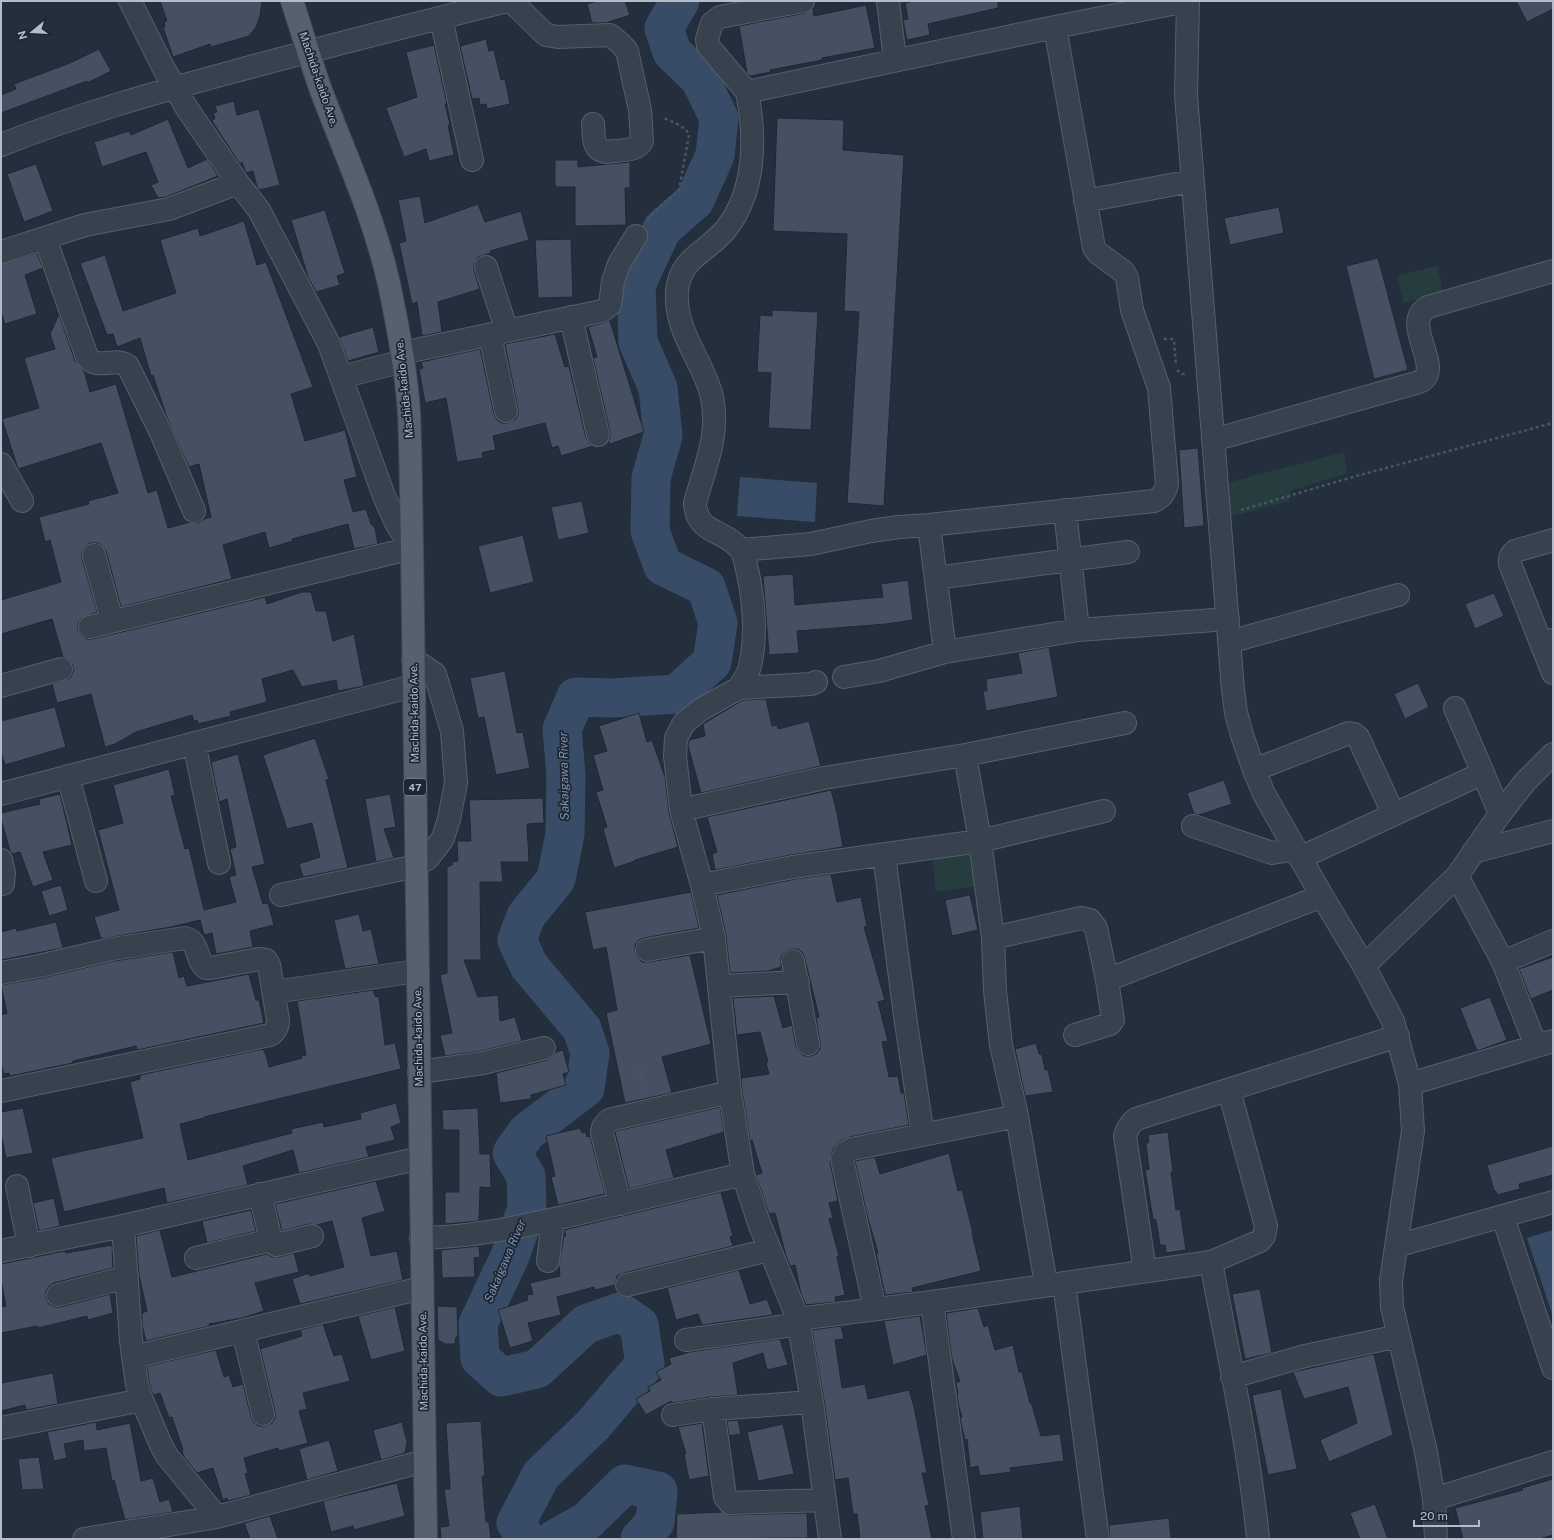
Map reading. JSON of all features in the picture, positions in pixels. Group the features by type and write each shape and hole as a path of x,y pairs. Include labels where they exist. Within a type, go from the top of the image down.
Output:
{"main road":[{"name":"Machida-kaido Ave.","path":"292,1 322,92 359,184 373,224 389,283 403,357 409,411 426,1539"}],"street":[{"path":"90,627 412,548 396,522 384,496 329,344 258,210 186,107 130,1"},
{"path":"1,145 101,110 175,87 309,51 507,1"},
{"path":"511,1 546,35 558,37 610,35 627,51 640,110 642,140 637,147 606,152 602,151 595,145 593,124"},
{"path":"739,688 746,677 749,667 753,638 752,593 742,550 729,539 705,527 700,521 696,510 695,503 714,438 712,395 708,382 679,321 677,290 685,268 690,261 712,244 727,229 741,202 750,171 753,136 747,92 708,46 707,39 712,23 720,18 803,1"},
{"path":"888,1 895,60"},
{"path":"747,92 895,60 1188,1 1186,95 1212,440 1236,714 1254,770 1264,794 1364,966 1393,1020 1410,1084 1413,1131 1391,1282 1392,1308 1426,1452 1434,1499 1436,1539"},
{"path":"441,18 472,160"},
{"path":"742,550 811,544 871,531 899,527 1154,501 1161,498 1165,492 1167,484 1159,388 1132,310 1127,278 1124,272 1098,253 1094,248 1055,27"},
{"path":"1085,201 1192,181"},
{"path":"1,252 85,225 169,210 238,183"},
{"path":"342,377 403,357 498,333 602,311 610,305 613,281 618,264 636,236"},
{"path":"45,238 87,357 91,362 95,363 121,362 128,366 162,436 194,511"},
{"path":"486,268 498,333 506,412"},
{"path":"1212,440 1351,402 1424,380 1428,373 1428,365 1417,322 1422,310 1553,271"},
{"path":"571,317 598,435"},
{"path":"1,464 22,501"},
{"path":"1065,510 1078,630"},
{"path":"929,525 945,652"},
{"path":"1553,540 1515,551 1509,558 1510,564 1547,641 1553,673"},
{"path":"936,578 1128,552"},
{"path":"94,555 112,621"},
{"path":"1229,642 1398,595"},
{"path":"844,677 879,671 945,652 1078,630 1228,619"},
{"path":"281,894 416,866 428,858 443,838 449,819 456,783 452,731 437,678 432,671 413,660"},
{"path":"1,686 61,669"},
{"path":"816,682 811,684 739,688 700,710 684,723 676,738 675,756 681,810 702,885 714,938 730,1092 743,1174 769,1250 799,1322 812,1402 830,1539"},
{"path":"1,794 413,686"},
{"path":"1455,708 1500,814"},
{"path":"681,810 824,778 965,755 1125,723"},
{"path":"1254,770 1349,733 1354,734 1358,737 1393,813"},
{"path":"194,743 219,863"},
{"path":"1364,966 1457,876 1524,782 1553,754"},
{"path":"965,755 980,841 993,938 995,991 1001,1045 1055,1284 1098,1539"},
{"path":"1194,826 1272,853 1298,854 1483,773"},
{"path":"68,776 96,881"},
{"path":"702,885 794,867 980,841 1104,811"},
{"path":"1473,852 1553,831"},
{"path":"884,855 906,1023 923,1135"},
{"path":"1,860 4,873 3,884"},
{"path":"1410,1084 1545,1043 1457,876"},
{"path":"1107,980 1322,896"},
{"path":"993,938 1081,918 1090,920 1096,928 1107,980 1113,1020 1110,1024 1075,1035"},
{"path":"1,973 112,949 185,938 189,939 195,945 200,962 206,968 259,959 266,960 269,964 278,1020 278,1027 270,1035 1,1091"},
{"path":"647,950 714,938"},
{"path":"1503,962 1553,941"},
{"path":"274,992 418,971"},
{"path":"720,986 796,972 808,1044"},
{"path":"1145,1271 1125,1136 1127,1128 1136,1119 1398,1036"},
{"path":"419,1072 483,1063 544,1048"},
{"path":"686,1340 875,1309 1211,1262 1260,1241 1266,1230 1266,1226 1229,1090"},
{"path":"620,1204 602,1133 605,1123 609,1120 730,1092"},
{"path":"875,1309 842,1159 845,1153 852,1149 1017,1116"},
{"path":"1,1251 124,1226 420,1158"},
{"path":"421,1238 450,1237 496,1232 549,1221 743,1174"},
{"path":"17,1186 29,1246"},
{"path":"260,1194 271,1240 276,1245 312,1236"},
{"path":"1396,1246 1553,1202"},
{"path":"1503,1217 1553,1368"},
{"path":"548,1261 549,1221"},
{"path":"124,1226 133,1357 137,1385 161,1446 167,1456 217,1517"},
{"path":"196,1258 271,1240"},
{"path":"627,1285 769,1250"},
{"path":"1211,1262 1232,1377 1244,1431 1253,1489 1258,1539"},
{"path":"58,1295 128,1277"},
{"path":"133,1357 422,1288"},
{"path":"932,1302 964,1539"},
{"path":"243,1331 263,1414"},
{"path":"1232,1377 1305,1356 1399,1336"},
{"path":"1,1428 142,1400"},
{"path":"673,1415 714,1409 812,1402"},
{"path":"714,1409 725,1497 727,1501 730,1503 825,1500"},
{"path":"84,1539 217,1517 424,1461"},
{"path":"1434,1499 1553,1462"}],"path":[{"path":"636,236 655,211 679,190 689,135 684,128 656,113 640,110"},
{"path":"1219,516 1360,475 1553,423"}],"green space":[{"path":"1437,266 1443,292 1404,303 1397,276"},
{"path":"1344,452 1347,473 1290,491 1289,501 1230,517 1227,483"},
{"path":"968,850 975,857 979,886 936,892 932,856"}],"water":[{"path":"740,477 817,483 815,522 737,516"},
{"path":"1553,1230 1553,1317 1527,1238"}],"building":[{"path":"160,1 262,1 260,16 256,27 249,36 211,47 210,44 173,57 163,27 165,27 164,22 167,21"},
{"path":"597,1 625,1 630,15 606,23 592,23 587,4"},
{"path":"914,1 998,1 998,8 928,24 930,35 907,40 903,20 908,19 905,3"},
{"path":"1516,1 1553,1 1553,9 1527,22"},
{"path":"866,5 875,48 770,70 771,72 750,76 747,73 739,26 805,13 813,8 814,16"},
{"path":"486,39 489,51 494,50 501,80 505,79 510,104 487,109 486,104 480,105 479,98 472,99 460,46"},
{"path":"434,45 447,104 445,104 450,125 448,125 454,155 429,161 426,149 404,157 386,108 417,97 406,52"},
{"path":"99,49 111,71 87,83 87,81 1,113 1,95 16,89 14,84 70,63"},
{"path":"234,101 237,115 259,109 280,185 259,190 253,171 246,173 242,162 240,164 212,121 215,118 213,113 217,112 215,106"},
{"path":"777,118 844,120 843,150 904,155 884,506 847,503 859,312 844,311 847,234 773,231"},
{"path":"168,119 188,168 207,159 218,176 166,197 158,198 151,185 158,182 146,152 102,167 94,142 129,131 131,135"},
{"path":"555,160 578,160 578,167 630,162 630,188 625,188 626,225 575,226 575,187 555,187"},
{"path":"36,164 53,211 24,222 7,174"},
{"path":"420,196 425,223 478,204 485,222 521,211 529,240 490,251 491,253 478,257 474,264 474,271 480,289 438,302 442,332 422,336 417,302 412,304 399,243 406,241 398,200"},
{"path":"1279,207 1284,233 1230,245 1224,218"},
{"path":"325,210 345,273 337,276 340,285 316,292 308,277 291,220"},
{"path":"244,221 257,265 266,262 313,387 291,394 305,441 345,430 357,477 344,480 353,512 366,509 371,524 375,528 378,544 354,549 348,524 292,539 293,541 269,548 265,532 223,545 232,579 121,607 106,551 98,543 90,543 82,552 82,558 97,612 82,618 78,623 78,630 86,639 93,639 265,597 267,604 302,592 311,592 316,611 326,611 333,641 354,634 364,686 338,691 336,680 302,687 293,670 262,679 267,702 230,712 231,716 198,724 197,720 194,721 192,715 136,732 115,744 105,747 91,694 57,703 52,684 70,678 73,672 73,666 69,660 63,657 52,619 1,634 1,600 61,582 50,540 45,542 39,517 89,504 88,501 118,493 101,443 18,469 2,419 39,408 24,358 55,349 50,334 59,314 75,361 84,371 90,392 116,384 148,493 157,490 168,528 190,522 198,523 211,517 199,464 189,467 166,415 153,375 151,376 140,338 117,347 113,334 107,335 80,263 105,255 123,311 176,293 160,240 198,228 200,236"},
{"path":"571,239 573,297 538,298 535,240"},
{"path":"37,253 43,268 25,275 37,314 5,324 1,312 1,264"},
{"path":"1378,258 1408,370 1374,379 1346,266"},
{"path":"772,310 818,312 811,430 768,428 771,373 757,372 760,315 772,316"},
{"path":"610,321 644,432 610,444 608,442 610,432 593,358 597,357 588,327"},
{"path":"373,327 379,352 348,361 339,337"},
{"path":"555,334 565,367 569,366 586,438 593,446 561,456 558,446 552,448 545,423 493,436 496,450 482,453 483,458 457,462 446,398 425,403 419,369 423,368 421,362 480,349 494,414 497,420 502,423 508,423 515,420 518,415 518,409 505,344"},
{"path":"1198,448 1204,526 1184,528 1179,450"},
{"path":"582,501 589,533 558,540 551,507"},
{"path":"523,535 534,582 490,593 478,546"},
{"path":"793,574 795,605 883,597 881,584 908,580 913,620 886,624 797,631 799,653 769,655 763,576"},
{"path":"1494,593 1504,616 1475,629 1465,604"},
{"path":"1049,647 1058,697 986,711 983,691 987,691 986,679 1022,673 1018,653"},
{"path":"505,671 517,733 523,732 530,768 496,775 484,717 478,718 470,678"},
{"path":"1418,683 1429,707 1405,719 1394,694"},
{"path":"766,699 772,726 777,725 778,729 809,721 821,766 701,793 688,746 689,740 705,736 703,724 743,700"},
{"path":"55,707 66,747 5,765 1,752 1,721"},
{"path":"639,713 647,742 652,740 665,777 669,813 678,847 614,868 603,829 607,827 596,792 603,790 593,755 607,751 599,726"},
{"path":"315,738 329,779 326,780 348,868 303,877 299,864 320,857 312,823 287,829 263,755"},
{"path":"238,754 265,864 252,867 263,904 268,903 274,925 250,931 253,947 216,954 212,933 204,935 200,920 171,927 101,939 94,917 119,910 98,830 123,823 113,785 169,769 175,795 171,796 185,849 189,848 204,910 236,902 229,877 236,875 230,849 236,847 227,799 219,802 211,762"},
{"path":"1224,780 1232,804 1199,815 1194,814 1187,793"},
{"path":"831,790 843,847 791,855 715,870 712,854 717,852 707,817"},
{"path":"60,794 72,845 43,852 53,880 33,887 20,852 12,854 10,851 1,819 1,813 40,804 39,799"},
{"path":"390,794 396,827 384,829 394,858 376,862 365,799"},
{"path":"543,798 544,823 527,824 529,862 501,862 503,882 480,882 481,960 464,960 478,997 498,995 500,1021 515,1017 522,1041 481,1051 445,1056 440,1035 452,1033 440,975 447,973 447,867 452,865 452,862 458,861 457,841 471,841 469,800"},
{"path":"831,874 837,902 861,897 867,926 864,927 885,1000 878,1002 888,1041 882,1042 889,1077 898,1076 901,1093 904,1093 909,1125 850,1137 839,1142 834,1147 830,1162 838,1201 829,1203 833,1218 829,1219 839,1256 837,1257 845,1295 835,1297 836,1302 806,1305 801,1294 795,1265 790,1266 786,1256 775,1213 769,1214 756,1175 762,1173 752,1140 750,1141 742,1090 741,1078 769,1074 766,1063 768,1062 760,1032 737,1035 733,998 774,996 783,1028 792,1025 796,1047 804,1056 816,1054 820,1049 816,1018 819,1017 805,959 803,953 798,949 791,949 785,952 781,957 781,967 768,971 730,973 726,935 717,895 795,879"},
{"path":"61,885 68,910 49,916 41,891"},
{"path":"691,892 699,928 644,938 639,940 635,945 635,952 642,962 690,955 711,1044 662,1057 672,1093 625,1103 606,1013 617,1010 606,947 593,950 585,912"},
{"path":"970,895 978,930 952,936 945,900"},
{"path":"359,914 363,931 371,929 379,964 345,969 334,920"},
{"path":"56,922 63,948 1,960 1,932 16,928 17,931"},
{"path":"173,952 179,978 184,976 187,986 249,974 256,1000 259,1000 264,1023 137,1050 136,1046 73,1061 73,1063 10,1076 9,1073 4,1074 1,1064 1,1015 7,1013 1,985 41,978 114,961"},
{"path":"1553,957 1553,990 1531,999 1519,969"},
{"path":"373,990 375,996 379,997 385,1045 395,1043 401,1069 180,1124 188,1160 292,1133 291,1129 323,1122 324,1127 361,1119 360,1113 396,1103 401,1123 391,1127 395,1140 366,1147 369,1157 299,1173 293,1150 243,1166 248,1185 167,1203 164,1188 64,1212 51,1158 143,1138 130,1082 140,1079 140,1075 263,1049 269,1067 302,1058 301,1056 306,1055 297,1001"},
{"path":"1490,997 1507,1040 1477,1051 1460,1008"},
{"path":"1036,1043 1039,1054 1042,1055 1045,1070 1048,1070 1053,1092 1025,1096 1015,1049"},
{"path":"563,1050 569,1072 563,1074 566,1085 531,1095 531,1099 500,1103 496,1073 547,1060 556,1052"},
{"path":"720,1107 724,1132 666,1150 674,1178 629,1189 616,1131"},
{"path":"23,1108 33,1153 6,1158 1,1134 1,1112"},
{"path":"478,1108 480,1154 490,1154 491,1188 480,1187 479,1221 445,1224 445,1192 459,1192 459,1130 443,1130 442,1110"},
{"path":"580,1128 582,1133 586,1132 587,1137 590,1136 605,1194 558,1205 551,1177 555,1176 546,1136"},
{"path":"1168,1132 1176,1210 1180,1209 1186,1250 1166,1253 1165,1245 1160,1245 1156,1220 1153,1219 1145,1170 1149,1169 1146,1144 1149,1142 1148,1135"},
{"path":"1553,1146 1553,1175 1519,1184 1520,1189 1497,1195 1496,1191 1494,1191 1487,1165"},
{"path":"949,1153 958,1191 962,1190 981,1271 912,1288 913,1292 885,1295 876,1253 878,1253 867,1215 855,1161 875,1157 880,1174"},
{"path":"376,1181 385,1211 362,1218 371,1256 397,1251 403,1280 300,1304 292,1279 306,1274 310,1274 310,1276 344,1267 332,1221 317,1225 309,1224 282,1231 275,1204"},
{"path":"721,1192 733,1236 730,1237 733,1246 624,1273 617,1276 615,1285 595,1290 594,1287 557,1297 561,1315 528,1323 533,1341 510,1348 498,1310 528,1300 527,1295 533,1294 530,1283 560,1276 559,1265 564,1236 566,1236 564,1230"},
{"path":"54,1198 60,1226 39,1231 33,1203"},
{"path":"251,1210 256,1231 207,1243 202,1221"},
{"path":"160,1230 172,1277 267,1254 272,1257 279,1257 294,1253 299,1272 255,1283 264,1311 242,1318 209,1324 210,1326 146,1341 142,1325 142,1313 147,1311 139,1275 136,1236"},
{"path":"112,1245 113,1268 54,1283 49,1286 46,1291 46,1298 49,1304 55,1307 61,1307 110,1294 113,1313 88,1320 87,1316 38,1328 37,1326 1,1333 1,1307 6,1306 1,1280 1,1264 65,1251 66,1253"},
{"path":"479,1246 480,1257 474,1258 475,1277 442,1278 441,1250"},
{"path":"739,1270 750,1304 767,1299 773,1315 702,1325 698,1314 676,1320 667,1288"},
{"path":"1260,1289 1272,1353 1245,1359 1232,1294"},
{"path":"437,1306 457,1307 458,1337 456,1337 455,1344 445,1344 438,1340"},
{"path":"395,1307 405,1351 371,1360 358,1316"},
{"path":"978,1308 984,1327 988,1325 995,1350 1013,1345 1019,1372 1022,1372 1041,1436 1060,1434 1064,1461 1010,1468 1011,1472 980,1476 978,1466 970,1468 967,1439 965,1440 962,1428 960,1417 962,1417 957,1394 956,1383 960,1381 952,1359 946,1313"},
{"path":"920,1316 927,1355 893,1365 884,1321"},
{"path":"323,1324 334,1356 342,1354 350,1381 303,1393 307,1409 299,1411 308,1443 279,1451 278,1448 244,1458 248,1473 245,1474 251,1495 228,1501 227,1498 223,1500 213,1468 197,1473 184,1457 172,1417 169,1418 160,1393 153,1395 149,1382 147,1366 216,1350 224,1377 229,1375 233,1387 243,1384 251,1417 254,1423 259,1426 266,1426 272,1423 275,1418 275,1411 260,1349 302,1336 300,1330"},
{"path":"841,1326 844,1339 835,1340 842,1388 865,1384 868,1399 909,1390 914,1407 927,1473 922,1473 929,1505 925,1506 932,1539 860,1539 857,1514 853,1514 848,1478 835,1480 824,1400 812,1330"},
{"path":"780,1339 788,1365 767,1370 763,1353 733,1363 738,1395 711,1397 672,1403 671,1401 646,1415 636,1399 650,1391 648,1387 661,1380 656,1372 671,1364 669,1358 690,1352"},
{"path":"1374,1354 1393,1435 1329,1462 1320,1440 1357,1423 1348,1387 1304,1399 1293,1372"},
{"path":"53,1373 58,1404 26,1410 25,1405 1,1411 1,1383"},
{"path":"1281,1389 1297,1469 1268,1475 1252,1395"},
{"path":"738,1420 741,1434 729,1436 727,1421"},
{"path":"481,1421 485,1476 482,1476 486,1522 489,1522 491,1539 441,1539 440,1527 449,1526 444,1489 450,1489 446,1423"},
{"path":"96,1422 97,1430 130,1423 141,1481 153,1478 160,1502 169,1499 173,1512 125,1520 114,1480 112,1481 106,1448 84,1451 83,1440 64,1444 67,1458 54,1461 47,1432"},
{"path":"402,1422 407,1442 405,1453 381,1460 373,1430"},
{"path":"702,1423 709,1476 689,1480 684,1454 686,1454 678,1427"},
{"path":"783,1424 794,1474 758,1481 747,1432"},
{"path":"329,1440 338,1471 307,1480 299,1449"},
{"path":"39,1457 44,1489 22,1490 18,1459"},
{"path":"1553,1479 1553,1535 1539,1539 1463,1539 1455,1508 1523,1490 1522,1488"},
{"path":"397,1483 405,1516 354,1530 353,1526 331,1532 323,1501"},
{"path":"1375,1504 1388,1539 1360,1539 1350,1513"},
{"path":"1020,1506 1023,1539 983,1539 980,1512"},
{"path":"722,1512 730,1515 807,1513 808,1538 676,1539 677,1514"},
{"path":"270,1516 278,1539 250,1539 244,1523"},
{"path":"1169,1518 1171,1539 1110,1539 1109,1525"}],"waterway":[{"name":"Sakaigawa River","path":"526,1539 516,1523 541,1475 593,1425 645,1364 639,1325 620,1312 586,1324 537,1369 501,1377 480,1358 478,1324 510,1256 527,1208 526,1176 512,1153 527,1132 585,1088 590,1053 582,1029 529,966 517,940 526,916 556,879 565,834 566,775 562,729 576,697 612,698 677,694 712,662 718,623 706,587 663,566 650,531 651,478 663,436 658,388 638,342 636,285 662,229 695,200 715,155 719,118 700,79 672,52 664,28 680,1"},
{"name":"Sakaigawa River","path":"555,1539 587,1521 625,1484 658,1491 655,1522 640,1539"}]}
